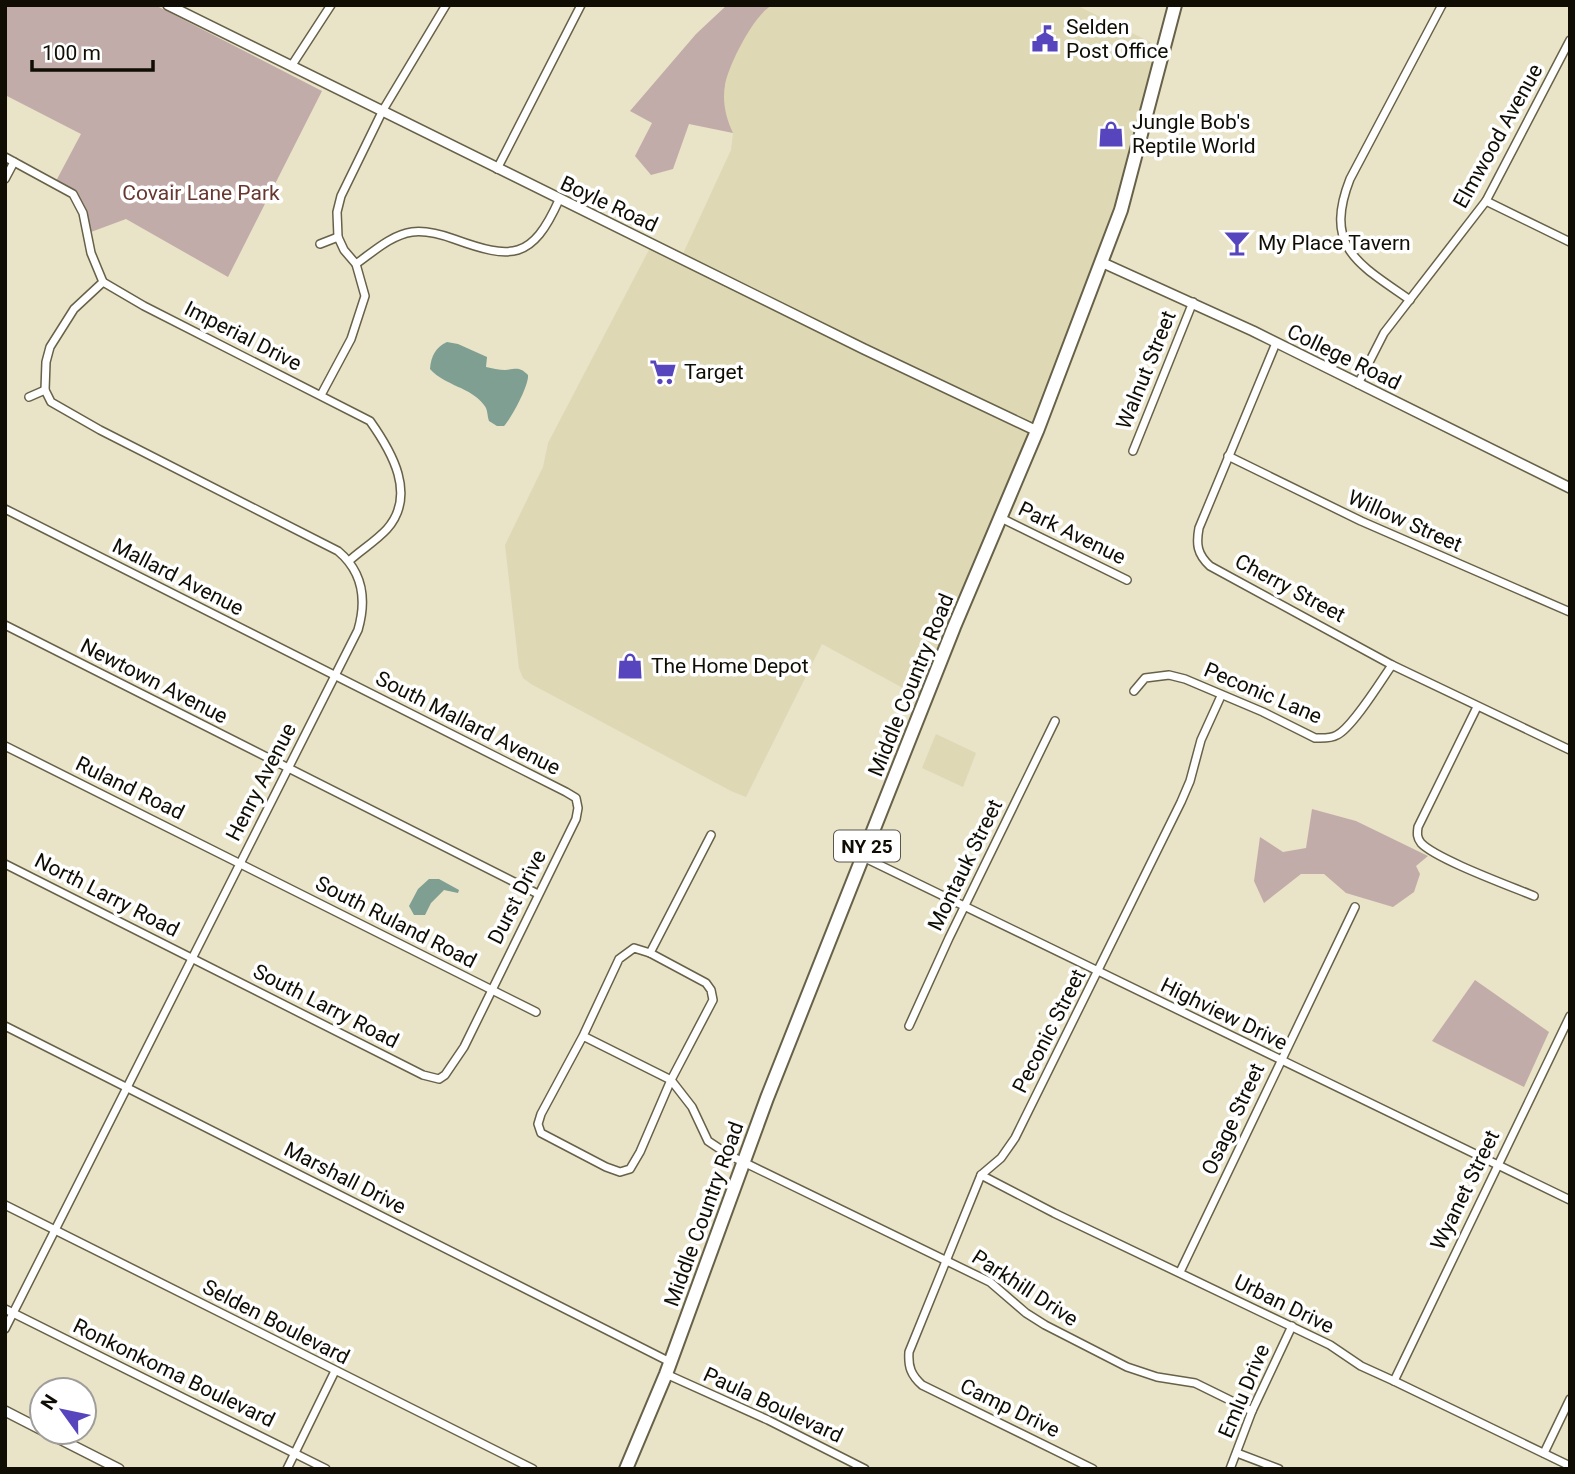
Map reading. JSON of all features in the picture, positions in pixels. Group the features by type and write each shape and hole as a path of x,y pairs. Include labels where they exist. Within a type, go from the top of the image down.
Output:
{"main road":[{"name":"Middle Country Road","path":"668,1368 764,1108 954,627 1037,431 1121,210 1175,5"},
{"name":"NY 25","path":"626,1469 668,1368"}],"street":[{"name":"Boyle Road","path":"168,5 182,8 233,40 292,65 559,200 1037,431"},
{"path":"292,65 331,5"},
{"path":"321,395 351,339 363,307 363,284 356,264 344,250 338,237 337,212 341,196 383,110 446,5"},
{"path":"496,169 581,5"},
{"path":"1410,300 1376,276 1349,252 1340,225 1342,201 1350,179 1442,5"},
{"name":"Elmwood Avenue","path":"1357,384 1384,333 1486,201 1570,40"},
{"path":"5,157 65,188 78,202 83,213 91,253 103,282 74,309 50,347 46,362 45,390 51,402 319,541 349,561"},
{"path":"5,179 14,162"},
{"path":"356,264 380,247 410,232 426,231 486,251 516,252 544,230 559,200"},
{"path":"1486,201 1570,242"},
{"path":"320,244 338,237"},
{"name":"College Road","path":"1101,262 1193,302 1570,488"},
{"name":"Imperial Drive","path":"103,282 144,306 370,421 380,436 402,488 401,502 397,514 387,528 349,561"},
{"name":"Walnut Street","path":"1133,451 1193,302"},
{"name":"Cherry Street","path":"1276,343 1199,528 1197,540 1200,555 1210,566 1392,665 1570,750"},
{"path":"29,397 45,390"},
{"name":"Willow Street","path":"1228,456 1361,521 1570,612"},
{"name":"Mallard Avenue","path":"5,509 334,676"},
{"name":"Park Avenue","path":"1001,518 1127,580"},
{"name":"Henry Avenue","path":"5,1329 9,1311 54,1230 358,630 363,612 363,595 360,582 349,561"},
{"name":"Newtown Avenue","path":"5,625 538,894"},
{"name":"Peconic Lane","path":"1134,691 1145,678 1169,675 1263,712 1315,738 1327,738 1337,735 1347,727 1392,665"},
{"name":"South Mallard Avenue","path":"334,676 566,792 576,798 578,808"},
{"name":"Peconic Street","path":"913,1377 908,1365 909,1352 981,1175 1001,1158 1015,1138 1098,973 1186,792 1201,740 1221,696"},
{"path":"1477,707 1418,827 1418,839 1439,855 1534,896"},
{"name":"Montauk Street","path":"909,1026 1055,721"},
{"name":"Ruland Road","path":"5,746 240,862"},
{"name":"Durst Drive","path":"445,1075 464,1047 576,819 578,808"},
{"path":"650,953 711,835"},
{"name":"Highview Drive","path":"863,857 1570,1200"},
{"name":"South Ruland Road","path":"240,862 536,1012"},
{"name":"North Larry Road","path":"5,864 193,958"},
{"name":"Osage Street","path":"1180,1272 1355,907"},
{"path":"634,948 650,953 706,983 712,990 713,1000 671,1080 630,1170 620,1172 606,1167 541,1133 538,1124 583,1036 620,959 634,948"},
{"name":"South Larry Road","path":"193,958 423,1075 439,1079 445,1075"},
{"name":"Wyanet Street","path":"1394,1381 1570,1016"},
{"name":"Marshall Drive","path":"5,1026 668,1368"},
{"path":"583,1036 671,1080"},
{"name":"Parkhill Drive","path":"671,1080 692,1107 708,1141 718,1149 947,1259 990,1282 1026,1313 1045,1325 1127,1367 1157,1377 1195,1383 1252,1411"},
{"name":"Urban Drive","path":"981,1175 1054,1213 1330,1345 1370,1372 1570,1466"},
{"name":"Selden Boulevard","path":"5,1205 533,1469"},
{"name":"Ronkonkoma Boulevard","path":"9,1311 326,1469"},
{"name":"Emlu Drive","path":"1230,1469 1252,1411 1292,1326"},
{"name":"Paula Boulevard","path":"668,1368 865,1469"},
{"path":"287,1469 335,1371"},
{"name":"Camp Drive","path":"913,1377 922,1385 1093,1469"},
{"path":"1544,1453 1570,1399"},
{"path":"5,1411 28,1423"},
{"path":"74,1446 119,1469"},
{"path":"1237,1453 1279,1469"}],"shaded area":[{"path":"731,5 1076,5 1164,49 1121,210 925,700 822,644 746,797 523,678 519,668 505,545 543,467 548,443 652,244 681,258 731,150 733,133 683,108"},
{"path":"447,342 487,357 486,367 520,369 528,375 519,401 504,426 497,426 489,421 486,408 479,399 430,369 435,352"},
{"path":"936,734 976,753 963,787 922,768"},
{"path":"429,879 439,879 459,890 458,893 444,890 431,903 425,915 414,915 409,906 418,889"}],"green space":[{"name":"Covair Lane Park","path":"5,5 155,5 322,91 228,277 126,219 91,232 87,214 77,195 56,181 81,134 5,95"},
{"path":"727,5 773,5 751,28 727,76 724,104 733,133 689,124 673,169 651,175 635,156 652,123 630,111 696,34"},
{"path":"1312,809 1356,821 1428,856 1416,866 1420,874 1414,892 1393,907 1346,893 1324,874 1301,874 1264,903 1254,881 1260,837 1283,852 1306,848"},
{"path":"1475,980 1549,1032 1524,1087 1432,1041"}],"place":[{"name":"Selden Post Office","path":"1045,39"},
{"name":"Jungle Bob's Reptile World","path":"1111,134"},
{"name":"My Place Tavern","path":"1237,243"},
{"name":"Target","path":"663,372"},
{"name":"The Home Depot","path":"630,666"}]}
